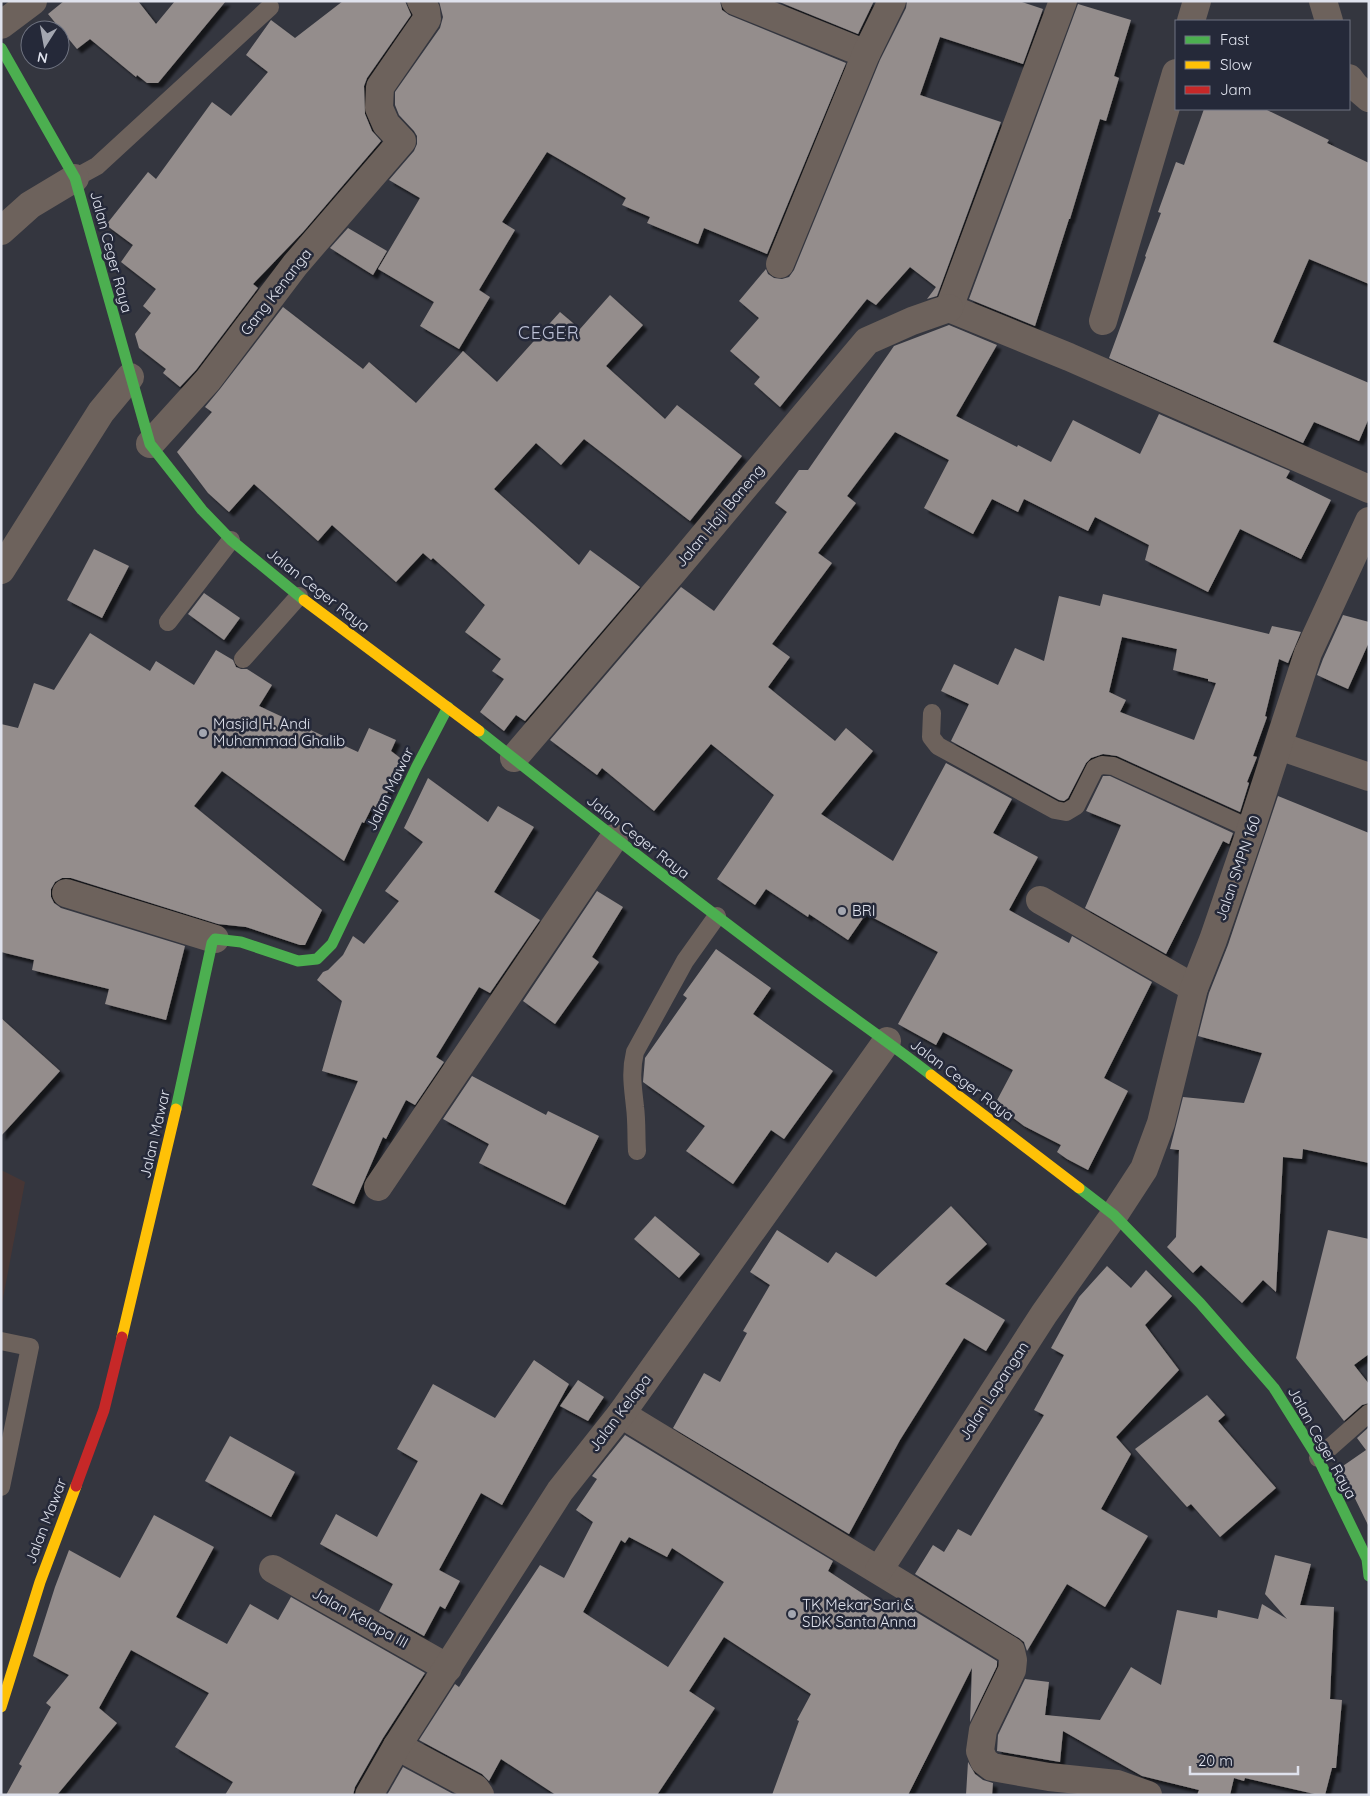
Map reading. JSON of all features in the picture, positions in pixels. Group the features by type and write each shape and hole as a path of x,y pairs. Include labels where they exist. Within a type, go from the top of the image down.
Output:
{"main road":[{"name":"Jalan Ceger Raya","path":"1,48 75,178 150,444 202,510 231,540 299,596 448,707 614,838 887,1041 1114,1215 1200,1303 1274,1388 1318,1458 1368,1565"},
{"name":"Jalan Mawar","path":"1,1706 40,1582 104,1410 164,1162 212,943 216,939 241,942 298,961 317,959 332,944 412,777 448,707"}],"street":[{"path":"1,25 33,1"},
{"name":"Gang Kenanga","path":"150,444 208,380 296,265 402,141 386,124 379,108 380,87 427,19 426,10 421,1"},
{"path":"735,1 866,54"},
{"path":"780,264 866,54 892,1"},
{"path":"1064,1 949,308 1070,357 1369,489"},
{"path":"1191,20 1197,1"},
{"path":"1323,1 1329,20"},
{"path":"1103,321 1175,76"},
{"path":"1350,79 1369,98"},
{"path":"1,231 30,206 75,178"},
{"name":"Jalan Haji Baneng","path":"514,758 867,341 912,321 949,308"},
{"path":"1,570 101,412 130,377"},
{"name":"Jalan SMPN 160","path":"1114,1215 1144,1169 1161,1123 1194,988 1213,940 1251,829 1308,653 1369,521"},
{"path":"1279,746 1369,776"},
{"path":"378,1187 614,838"},
{"path":"66,893 216,939"},
{"path":"1040,900 1194,988"},
{"name":"Jalan Kelapa","path":"369,1795 397,1746 560,1491 620,1414 887,1041"},
{"name":"Jalan Lapangan","path":"879,1570 1044,1314 1114,1215"},
{"path":"620,1414 1011,1651 1013,1660 1012,1670 983,1730 980,1751 984,1761 992,1767 1049,1786 1117,1784 1148,1795"},
{"name":"Jalan Kelapa III","path":"273,1569 448,1668"},
{"path":"397,1746 475,1788 480,1795"}],"lane":[{"path":"75,178 97,166 270,7"},
{"path":"168,622 231,540"},
{"path":"243,659 299,596"},
{"path":"932,714 931,737 938,746 1055,810 1066,812 1076,806 1095,768 1102,765 1113,766 1251,829"},
{"path":"637,1151 631,1068 635,1052 685,961 717,916"},
{"path":"1,1341 30,1347 1,1486"},
{"path":"1318,1458 1369,1413"}],"shaded area":[{"path":"1,1170 25,1182 1,1309"}],"building":[{"path":"64,1 138,1 156,24 175,1 226,1 158,83 147,83 137,75 136,77 90,39 77,49 70,41 70,20 53,20 48,14"},
{"path":"343,1 405,1 411,15 367,78 364,86 365,114 372,131 381,141 303,232 253,284 258,288 196,370 180,387 163,373 166,369 139,348 135,334 151,313 143,306 156,289 121,262 133,245 106,225 148,172 156,179 212,102 231,116 268,72 246,55 271,20 295,38"},
{"path":"439,1 720,1 722,10 729,15 846,63 767,254 704,228 698,244 647,223 650,217 622,205 626,198 547,152 502,222 515,230 479,290 490,297 459,349 420,326 434,302 378,269 420,198 389,180 414,151 417,144 417,136 414,131 399,115 395,105 395,92 440,28 443,17"},
{"path":"777,1 874,1 858,34"},
{"path":"907,1 1019,1 1043,9 1023,64 940,37 920,95 1001,122 937,296 927,299 936,287 910,267 876,305 867,299 780,407 754,384 760,377 730,351 759,318 739,301 766,269 768,274 774,278 782,279 789,277 794,270 880,60 906,8"},
{"path":"1078,4 1131,20 1114,76 1119,78 1106,121 1100,119 1035,326 969,299"},
{"path":"1204,110 1267,110 1329,140 1327,143 1369,163 1369,284 1309,259 1273,342 1369,383 1369,418 1359,441 1314,422 1303,443 1109,358 1146,257 1161,213 1158,212 1176,162 1184,165"},
{"path":"348,228 387,251 373,275 330,248"},
{"path":"610,295 643,325 606,366 665,419 677,405 742,456 690,521 584,439 561,465 536,443 494,489 579,565 590,550 640,587 525,721 516,715 504,731 480,712 504,679 492,671 501,659 465,632 485,605 433,558 431,560 423,553 396,582 332,525 318,541 254,484 229,512 208,493 177,452 212,412 205,407 283,307 363,369 369,362 416,403 463,351 497,382 560,312 580,329"},
{"path":"949,325 997,345 956,416 1017,447 1018,445 1051,462 1073,420 1140,454 1159,414 1290,471 1286,478 1331,500 1301,559 1240,529 1208,592 1145,560 1149,545 1095,517 1088,531 1024,499 1018,512 992,499 973,534 924,508 949,460 895,432 847,496 856,503 818,553 832,563 772,644 790,657 768,687 835,741 846,728 873,751 821,814 893,861 946,763 1012,799 993,833 1038,857 1009,910 1069,943 1072,936 1152,982 1104,1078 1128,1091 1088,1170 1057,1152 1061,1145 1024,1126 995,1104 1013,1070 943,1032 936,1045 898,1024 938,952 866,914 848,940 809,914 808,917 766,889 755,905 717,879 774,795 711,744 654,811 602,768 597,775 550,740 681,587 714,611 787,512 775,503 799,470 808,470 894,346"},
{"path":"94,549 129,566 102,618 67,600"},
{"path":"204,593 240,618 224,640 188,614"},
{"path":"1103,594 1269,634 1272,626 1301,632 1288,663 1279,659 1265,716 1267,717 1253,756 1257,757 1247,782 1249,783 1240,812 1117,756 1103,754 1091,758 1086,763 1068,798 1064,801 1059,800 951,741 969,704 941,691 954,664 998,685 1015,648 1044,661 1059,596 1100,606","holes":["1122,637 1177,649 1173,670 1208,679 1208,681 1216,683 1194,740 1120,712 1126,700 1109,692"]},
{"path":"1343,615 1369,622 1369,642 1348,689 1317,675"},
{"path":"90,633 150,671 156,661 194,685 216,650 233,660 236,667 247,669 272,685 259,706 358,752 369,728 396,740 391,751 403,760 379,810 373,805 364,823 362,822 344,861 222,771 194,806 322,910 305,945 246,927 218,924 71,878 62,878 55,882 51,889 51,897 54,903 61,908 185,946 166,1020 105,1004 109,989 32,970 34,960 1,952 1,724 18,728 34,683 54,690"},
{"path":"1103,776 1110,776 1233,833 1229,844 1223,841 1166,954 1085,908 1121,825 1086,811"},
{"path":"428,778 488,822 498,806 534,827 494,892 540,920 490,993 479,987 436,1057 444,1062 415,1105 406,1100 386,1139 383,1137 354,1204 312,1185 358,1081 322,1071 342,1001 317,980 323,972 328,970 343,955 353,936 364,944 399,901 385,891 423,842 404,828"},
{"path":"1278,796 1369,833 1369,1163 1303,1149 1302,1159 1283,1157 1276,1292 1263,1280 1242,1303 1201,1265 1193,1273 1167,1247 1176,1237 1179,1150 1170,1149 1183,1097 1244,1103 1262,1053 1198,1036 1209,993 1228,945"},
{"path":"597,891 623,907 592,957 599,962 555,1024 523,1001"},
{"path":"716,949 771,988 753,1014 833,1071 784,1139 771,1130 733,1184 686,1151 705,1126 643,1082 645,1058 687,998 683,995"},
{"path":"1,1018 60,1071 1,1136"},
{"path":"472,1076 546,1115 548,1111 599,1136 565,1205 479,1163 489,1144 443,1119"},
{"path":"951,1206 987,1244 945,1284 1005,1320 986,1351 964,1338 900,1440 849,1534 673,1428 704,1373 720,1382 747,1333 743,1331 770,1285 750,1272 777,1230 828,1263 836,1252 876,1277"},
{"path":"655,1216 700,1254 679,1278 634,1239"},
{"path":"1328,1230 1369,1239 1369,1354 1354,1365 1369,1384 1369,1403 1362,1405 1344,1421 1296,1358"},
{"path":"1107,1266 1131,1288 1146,1270 1172,1296 1145,1325 1179,1370 1116,1437 1131,1454 1101,1509 1148,1536 1105,1607 1067,1584 1027,1651 1024,1642 1019,1638 915,1574 933,1545 944,1552 958,1529 971,1536 1044,1415 1034,1410 1064,1355 1051,1348 1079,1297"},
{"path":"534,1360 569,1384 502,1505 481,1493 439,1570 460,1581 445,1609 440,1606 424,1636 379,1611 393,1584 320,1544 336,1514 377,1537 418,1461 397,1449 433,1384 495,1418"},
{"path":"578,1380 604,1397 588,1421 560,1406"},
{"path":"1207,1395 1225,1415 1218,1421 1276,1488 1220,1537 1191,1504 1187,1507 1135,1449"},
{"path":"1369,1427 1369,1527 1340,1468 1366,1450 1357,1438"},
{"path":"625,1435 833,1561 828,1571 891,1612 898,1601 997,1661 997,1666 970,1722 972,1668 908,1795 772,1795 799,1721 797,1720 811,1694 724,1637 689,1691 715,1708 657,1795 556,1795 501,1759 489,1781 482,1774 419,1740 455,1684 459,1687 540,1565 564,1578 593,1522 576,1510 597,1479 592,1476","holes":["629,1537 667,1557 672,1548 724,1582 668,1667 583,1612 621,1540 625,1543"]},
{"path":"230,1436 295,1472 271,1517 205,1481"},
{"path":"154,1515 214,1547 176,1617 227,1644 250,1604 278,1620 291,1597 425,1673 383,1738 355,1787 353,1795 225,1795 233,1782 175,1747 209,1693 131,1650 99,1708 117,1723 57,1795 6,1795 22,1766 19,1764 51,1707 46,1703 69,1675 33,1656 69,1550 120,1578"},
{"path":"1275,1555 1311,1564 1300,1605 1334,1607 1330,1699 1342,1700 1336,1768 1332,1768 1325,1795 1245,1778 1244,1781 1234,1778 1230,1795 1197,1795 1199,1790 1142,1776 1063,1731 1060,1762 997,1751 998,1735 1025,1679 1049,1682 1045,1715 1100,1720 1131,1667 1161,1685 1177,1610 1217,1618 1218,1610 1258,1619 1262,1604 1287,1619 1265,1594"},
{"path":"968,1762 975,1774 983,1780 993,1783 992,1795 966,1795"},
{"path":"403,1767 455,1795 387,1795"}],"traffic: fast":[{"path":"1,48 75,178 150,444 202,510 231,540 304,600"},
{"path":"176,1109 212,943 215,939 241,942 298,961 317,959 332,944 416,768 448,707"},
{"path":"479,731 690,896 931,1075"},
{"path":"1079,1188 1114,1215 1200,1303 1274,1388 1318,1458 1367,1559 1369,1576"}],"traffic: slow":[{"path":"304,600 479,731"},
{"path":"931,1075 1079,1188"},
{"path":"122,1337 176,1109"},
{"path":"1,1707 40,1582 76,1486"}],"traffic: jam":[{"path":"76,1486 104,1410 122,1337"}],"place":[{"name":"Masjid H. Andi Muhammad Ghalib","path":"203,733"},
{"name":"BRI","path":"842,911"},
{"name":"TK Mekar Sari & SDK Santa Anna","path":"792,1614"}],"district":[{"name":"CEGER","path":"549,333"}]}
